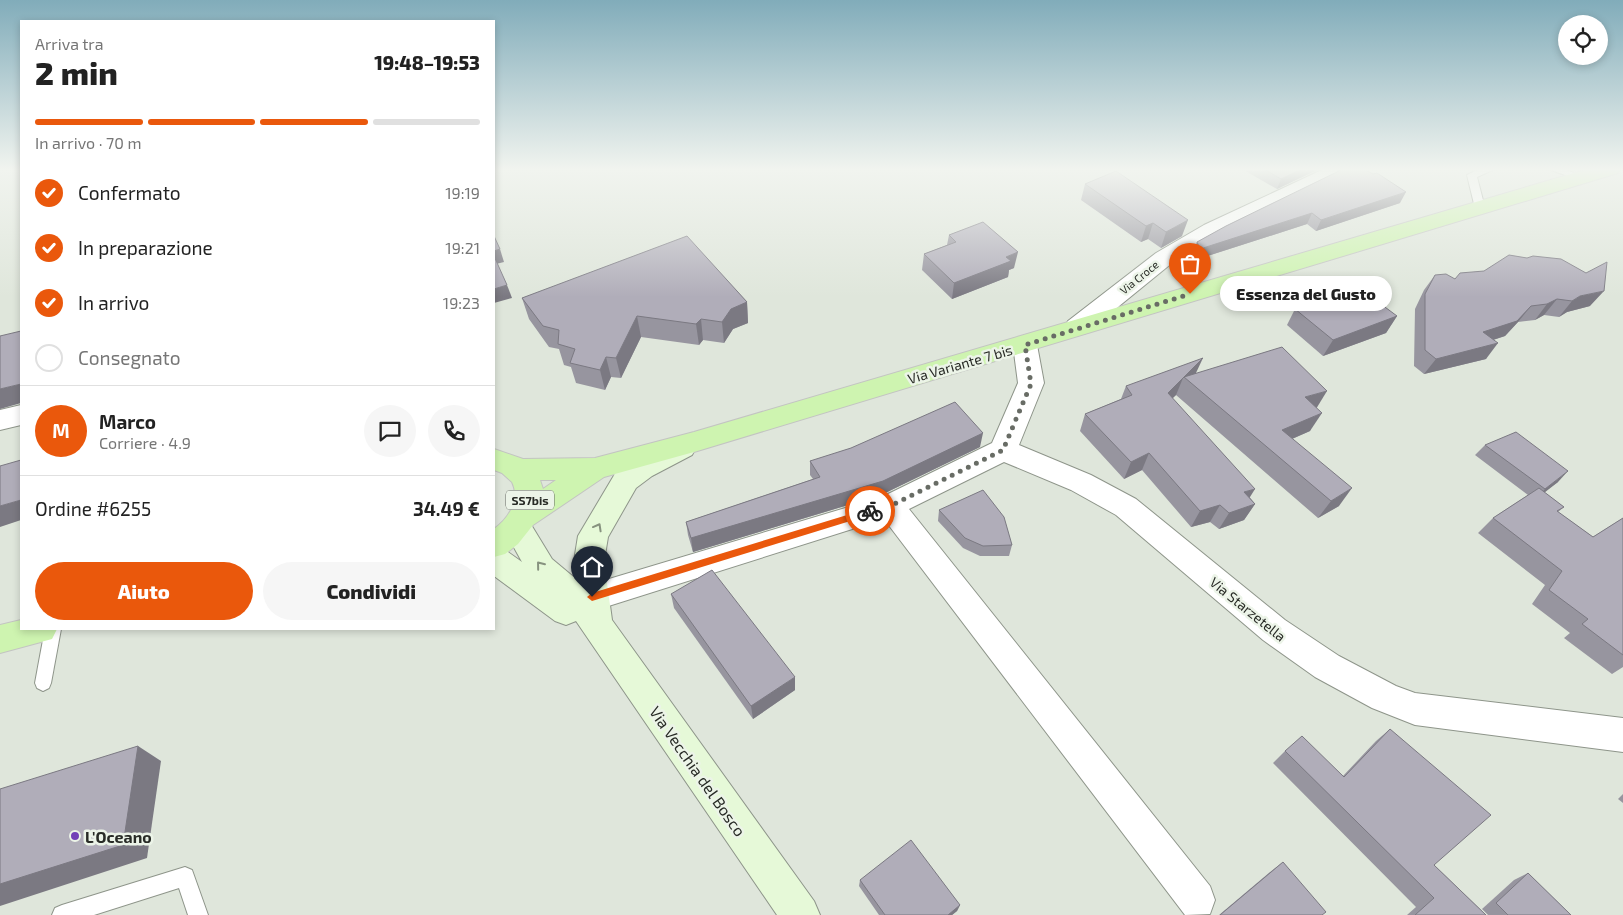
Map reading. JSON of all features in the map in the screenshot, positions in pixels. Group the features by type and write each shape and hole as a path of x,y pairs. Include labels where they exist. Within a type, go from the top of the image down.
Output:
{"main road":[{"name":"Via Variante 7 bis","path":"506,464 595,469 1025,345 1077,327 1467,212"},
{"path":"590,608 589,561 593,536 617,492 626,480 642,468 694,442"},
{"name":"SS7bis","path":"495,545 521,521 530,502 530,489 526,478 506,464"},
{"name":"Via Variante 7 bis","path":"521,521 595,469"},
{"name":"Via Vecchia del Bosco","path":"521,521 540,568 590,608 800,915"},
{"name":"Via Vecchia del Bosco","path":"495,560 566,610 590,608"},
{"path":"0,640 37,630"}],"street":[{"name":"Via Croce","path":"1077,327 1164,258 1212,230 1251,212"},
{"path":"590,608 890,506 1003,450 1031,384 1025,345"},
{"path":"0,420 20,415"},
{"name":"Via Starzetella","path":"1003,450 1098,490 1127,508 1236,601 1312,660 1382,698 1415,709 1623,734"},
{"path":"890,506 1196,900"}],"lane":[{"path":"42,683 53,630"},
{"path":"62,915 185,877 198,915"}],"building":[{"path":"1125,212 1176,212 1188,220 1166,232 1153,223 1146,226"},
{"path":"1255,212 1346,212 1321,220 1312,213 1200,249 1197,242"},
{"path":"983,222 1018,252 1006,257 1011,261 954,283 924,254 956,242 949,235"},
{"path":"687,236 747,302 731,309 722,322 701,319 696,324 637,316 616,358 606,357 600,370 570,363 575,349 558,344 559,330 543,326 522,298"},
{"path":"495,238 500,249 495,251"},
{"path":"1509,255 1527,258 1533,256 1561,259 1586,273 1607,262 1604,291 1580,296 1572,301 1557,299 1547,304 1531,306 1517,321 1483,332 1498,343 1436,359 1425,350 1425,294 1435,275 1446,274 1455,279 1460,273 1484,271"},
{"path":"495,258 507,285 495,289"},
{"path":"1358,287 1397,316 1333,340 1295,309"},
{"path":"20,331 20,384 0,389 0,336"},
{"path":"1282,347 1327,391 1305,397 1322,413 1282,430 1352,488 1331,501 1184,377"},
{"path":"1203,358 1168,393 1255,489 1244,492 1255,504 1229,513 1220,505 1200,511 1149,453 1131,462 1085,414 1132,395 1126,386"},
{"path":"955,402 983,433 883,481 691,538 686,522 820,477 810,461 851,448"},
{"path":"1516,432 1568,471 1545,489 1485,445"},
{"path":"20,460 20,500 0,506 0,466"},
{"path":"1539,488 1564,507 1557,511 1593,537 1623,518 1623,655 1582,624 1588,619 1549,590 1562,571 1493,518"},
{"path":"983,490 1004,517 1012,545 983,546 965,538 939,510"},
{"path":"712,570 795,677 751,706 671,594"},
{"path":"1390,729 1491,815 1434,865 1486,915 1415,915 1434,898 1285,751 1302,736 1344,777"},
{"name":"L'Oceano","path":"138,746 123,845 0,884 0,789"},
{"path":"911,840 960,905 948,915 885,915 860,880"},
{"path":"1283,862 1326,912 1322,915 1220,915"},
{"path":"1528,873 1571,915 1508,915 1496,903"}],"way so far":[{"path":"870,511 890,506 1003,450 1031,384 1025,345 1077,327 1190,294"}],"place":[{"name":"Essenza del Gusto","path":"1190,294"},
{"name":"L'Oceano","path":"75,836"}],"route":[{"path":"592,597 870,511"}]}
